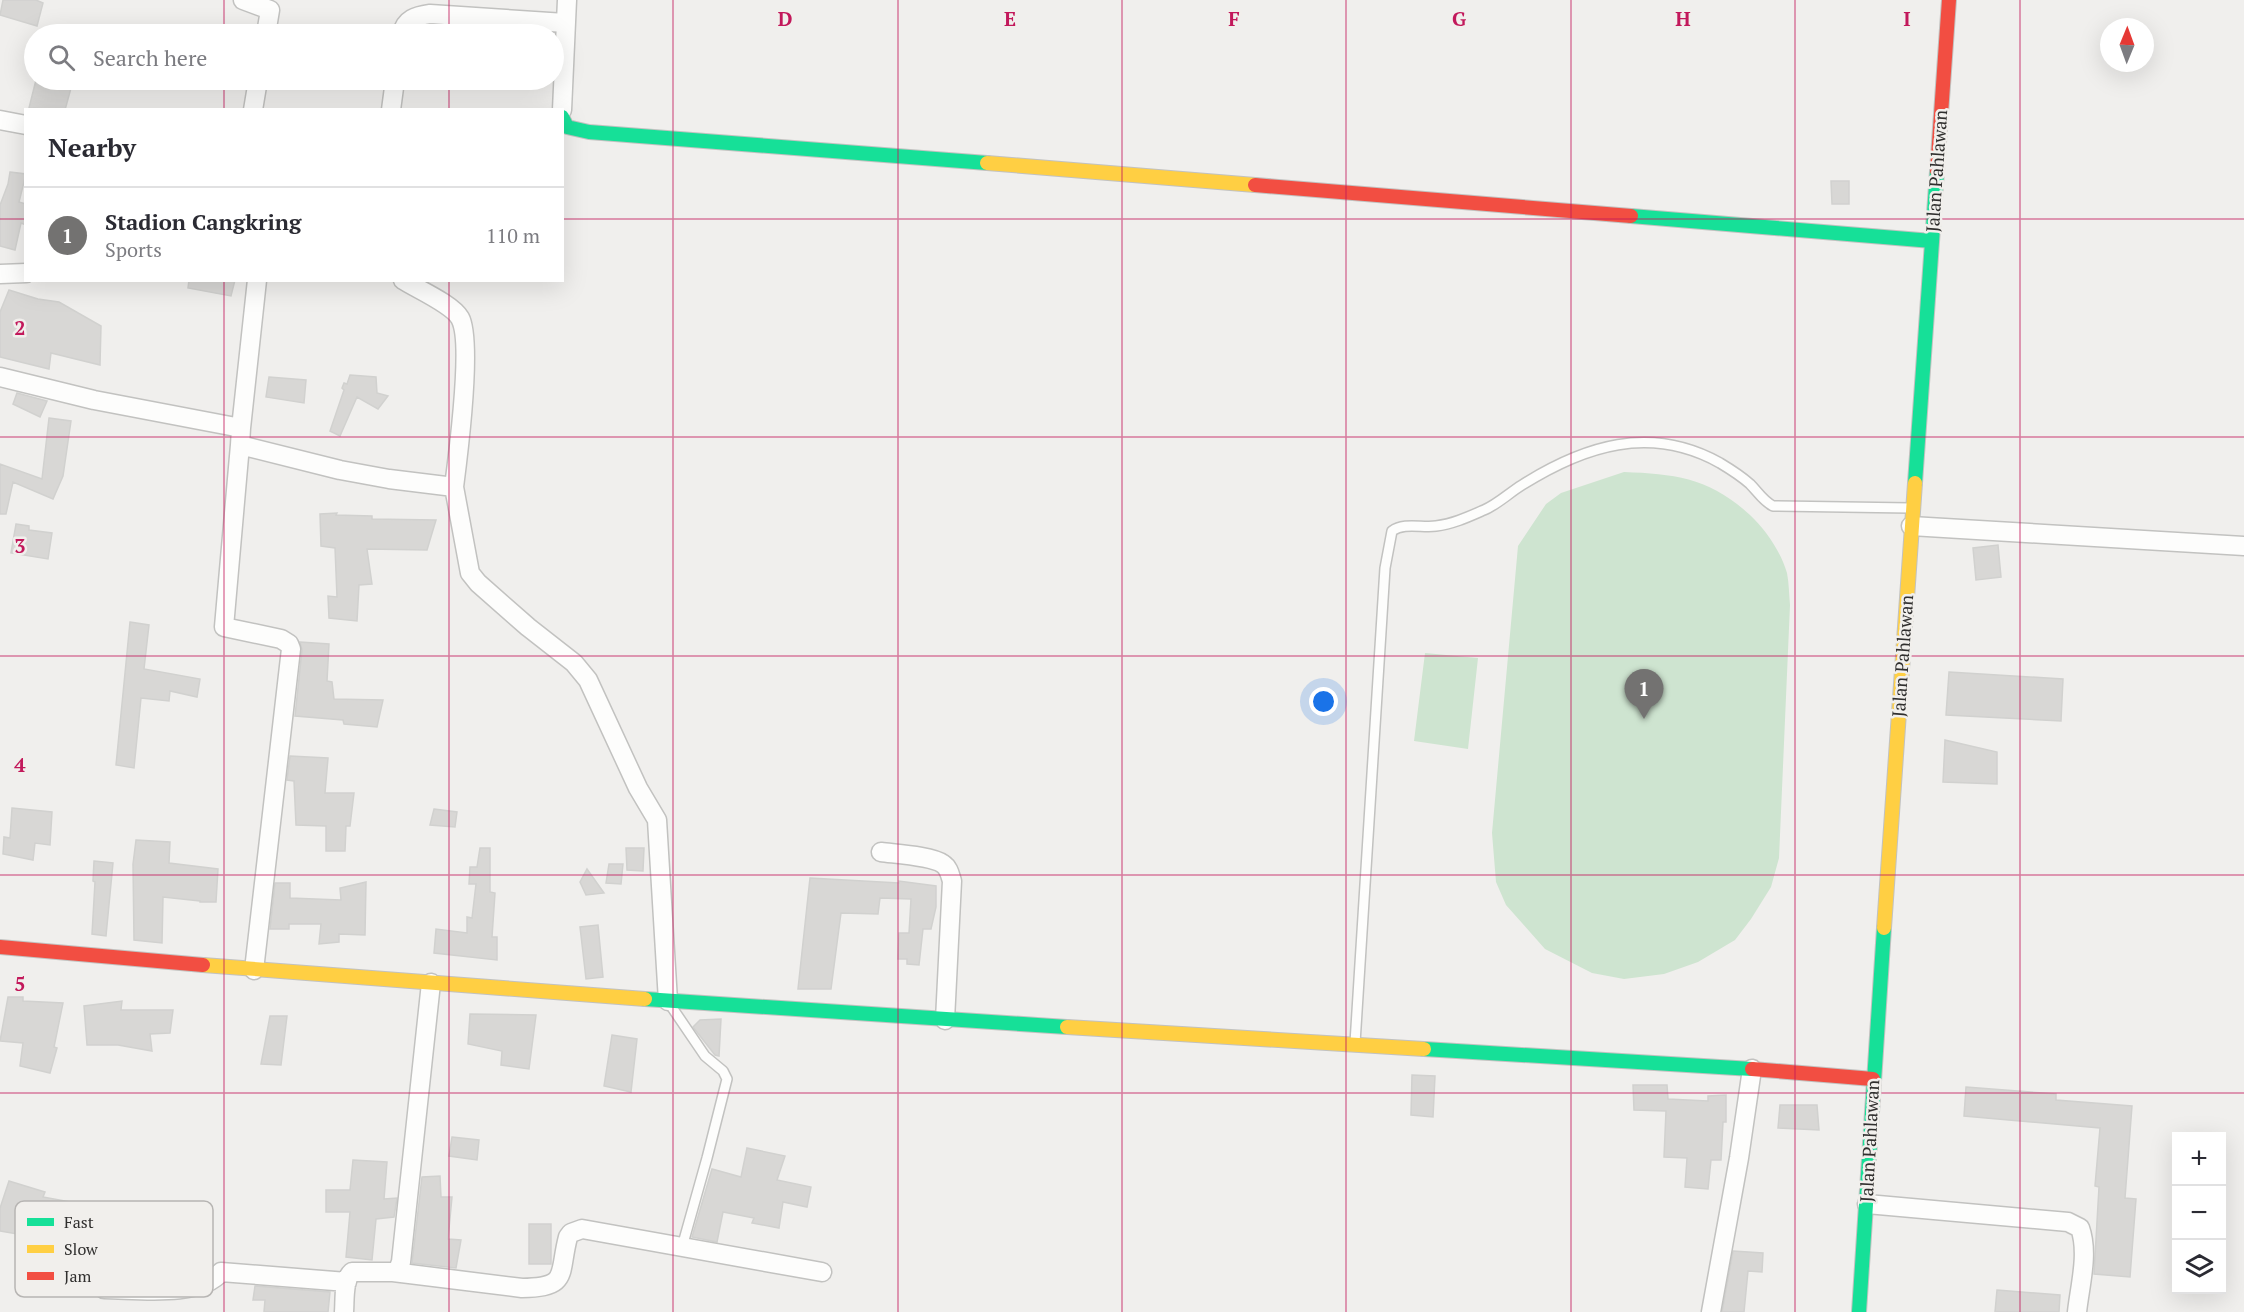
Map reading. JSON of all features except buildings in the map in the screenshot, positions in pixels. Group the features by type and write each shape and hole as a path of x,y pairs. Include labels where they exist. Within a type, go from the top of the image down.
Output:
{"street":[{"path":"243,0 271,5 268,24"},
{"path":"564,52 567,0"},
{"name":"Jalan Pahlawan","path":"1858,1312 1949,0"},
{"path":"405,24 417,16 430,14 565,23"},
{"path":"253,108 256,90"},
{"path":"392,108 395,90"},
{"path":"562,108 563,90"},
{"path":"0,120 24,125"},
{"path":"564,121 567,127 589,132 1932,241"},
{"path":"0,274 24,273"},
{"path":"254,970 291,649 289,644 280,639 224,627 240,437 257,282"},
{"path":"406,282 453,310 462,322 465,381 454,487 471,573 478,583 528,627 574,663 588,680 638,788 657,820 668,1001"},
{"path":"0,377 240,437 340,470 388,479 454,487"},
{"path":"1911,526 2244,546"},
{"path":"881,852 936,861 949,871 952,881 945,1020"},
{"path":"0,947 525,992 1354,1046 1752,1069 1873,1079"},
{"path":"393,1272 398,1270 400,1262 431,983"},
{"path":"1712,1312 1752,1069"},
{"path":"1867,1203 2068,1222 2080,1228 2084,1238 2077,1312"},
{"path":"344,1312 348,1276 352,1272 393,1272 522,1288 544,1288 557,1281 562,1274 568,1237 571,1233 582,1229 822,1272"},
{"path":"213,1280 221,1272 347,1282"}],"lane":[{"path":"1354,1046 1385,568 1392,531 1397,527 1434,527 1455,522 1499,502 1520,486 1566,460 1589,450 1630,443 1674,446 1708,457 1736,473 1773,506 1913,508"},
{"path":"668,1001 705,1056 723,1071 727,1079 682,1247"}],"green space":[{"path":"1624,472 1660,474 1692,480 1721,493 1750,515 1777,549 1787,573 1790,605 1779,858 1771,887 1735,940 1698,962 1664,974 1624,979 1592,973 1545,949 1506,905 1496,882 1492,833 1518,546 1546,504 1561,493"},
{"path":"1425,653 1478,658 1468,749 1414,741"}],"traffic: fast":[{"path":"564,121 567,127 589,132 987,163"},
{"path":"1915,483 1937,171"},
{"path":"1631,216 1932,241"},
{"path":"1859,1312 1884,928"},
{"path":"645,999 1067,1027"},
{"path":"1424,1049 1752,1069"}],"traffic: slow":[{"path":"987,163 1255,185"},
{"path":"1884,928 1915,483"},
{"path":"203,965 645,999"},
{"path":"1067,1027 1424,1049"}],"traffic: jam":[{"path":"1937,171 1949,0"},
{"path":"1255,185 1631,216"},
{"path":"0,947 203,965"},
{"path":"1752,1069 1873,1079"}],"place":[{"name":"Stadion Cangkring","path":"1644,719"}]}
